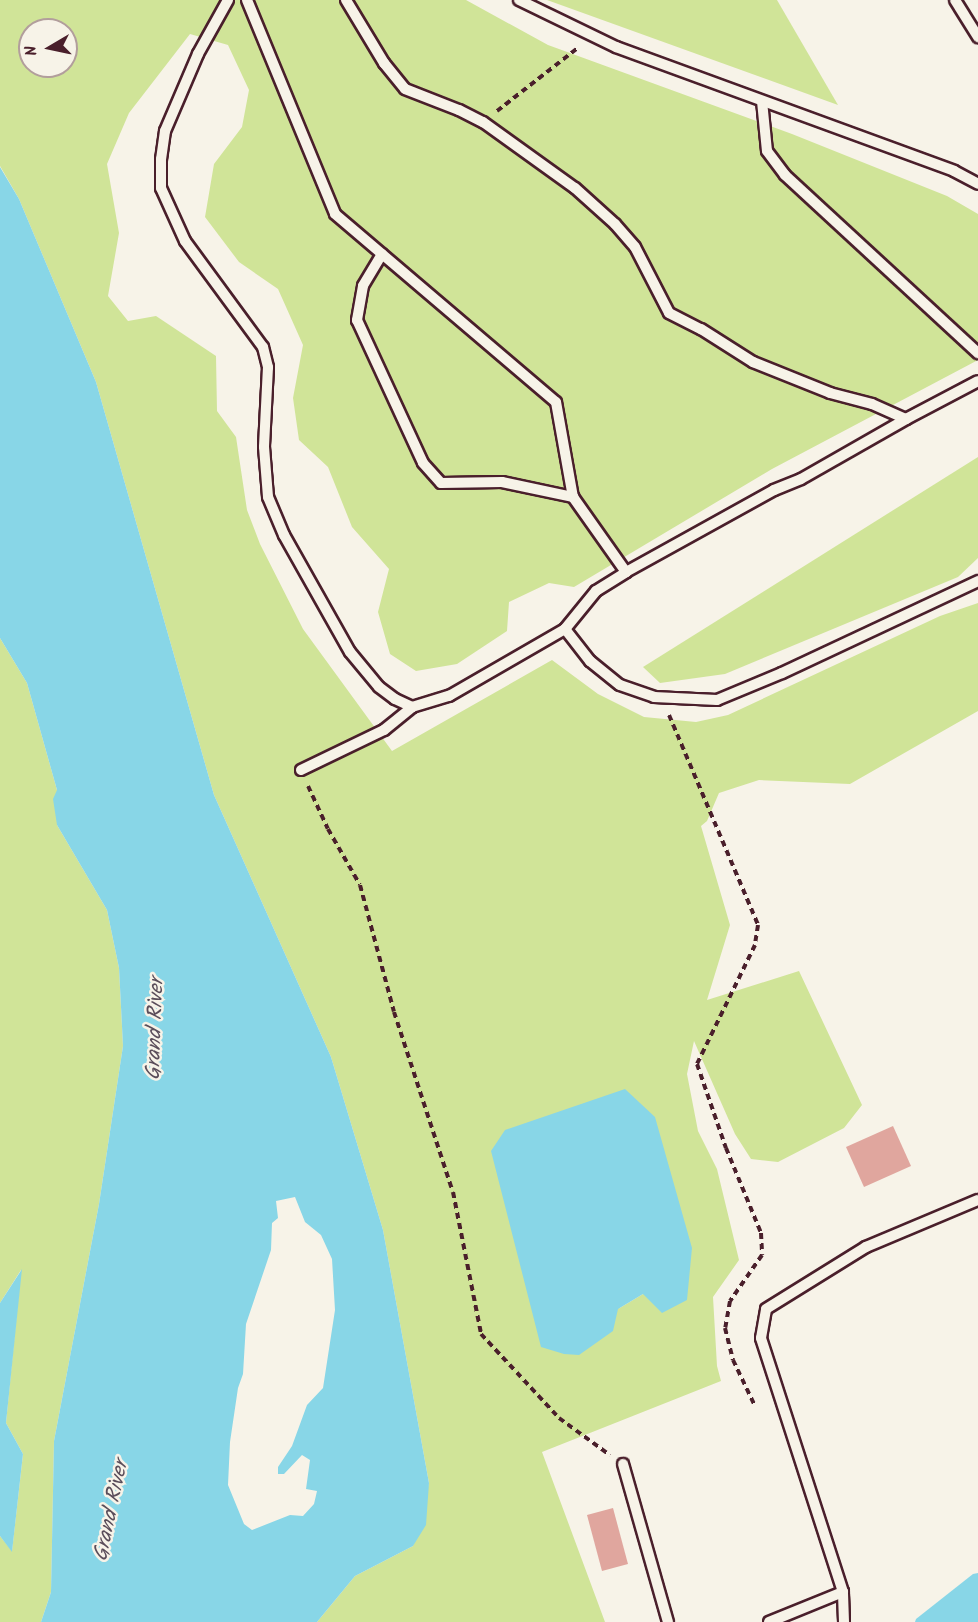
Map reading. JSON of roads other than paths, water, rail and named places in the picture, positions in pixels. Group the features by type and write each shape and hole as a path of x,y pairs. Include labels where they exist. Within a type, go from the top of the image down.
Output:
{"lane":[{"path":"228,0 198,54 165,131 161,159 161,188 185,241 262,347 268,368 264,447 268,497 284,535 363,669 379,687 412,707"},
{"path":"247,0 335,214 556,402 573,496 626,572"},
{"path":"346,0 384,63 405,89 483,122 575,188 615,224 635,247 669,312 753,362 830,393 873,404 906,419"},
{"path":"519,0 615,47 954,171 978,184"},
{"path":"955,0 978,37"},
{"path":"762,100 767,151 785,175 978,353"},
{"path":"382,254 363,286 357,320 423,463 441,483 502,482 573,496"},
{"path":"301,770 384,730 412,707 449,696 565,629 596,591 626,572 978,381"},
{"path":"565,629 590,661 620,685 661,698 717,700 782,673 978,581"},
{"path":"844,1622 843,1592 761,1338 766,1309 866,1247 978,1200"},
{"path":"623,1464 668,1622"},
{"path":"769,1622 843,1592"}],"water":[{"name":"Grand River","path":"0,167 19,199 96,382 214,795 331,1057 383,1230 429,1483 426,1525 413,1546 355,1576 317,1622 41,1622 51,1592 54,1441 99,1204 123,1046 119,968 107,910 57,825 53,799 57,790 27,683 0,638","holes":["295,1197 305,1222 321,1235 332,1259 335,1310 323,1388 307,1405 292,1446 278,1467 278,1474 284,1474 302,1455 310,1460 306,1489 317,1491 314,1504 303,1516 290,1515 252,1530 244,1524 228,1485 230,1442 238,1388 243,1374 246,1324 271,1250 272,1223 278,1218 276,1201"]},
{"path":"625,1089 655,1117 692,1248 687,1300 662,1313 643,1294 618,1309 613,1331 579,1355 564,1354 541,1347 491,1151 505,1130"},
{"path":"22,1269 6,1423 23,1454 12,1552 0,1536 0,1303"},
{"path":"978,1573 978,1622 915,1622 973,1574"}]}
